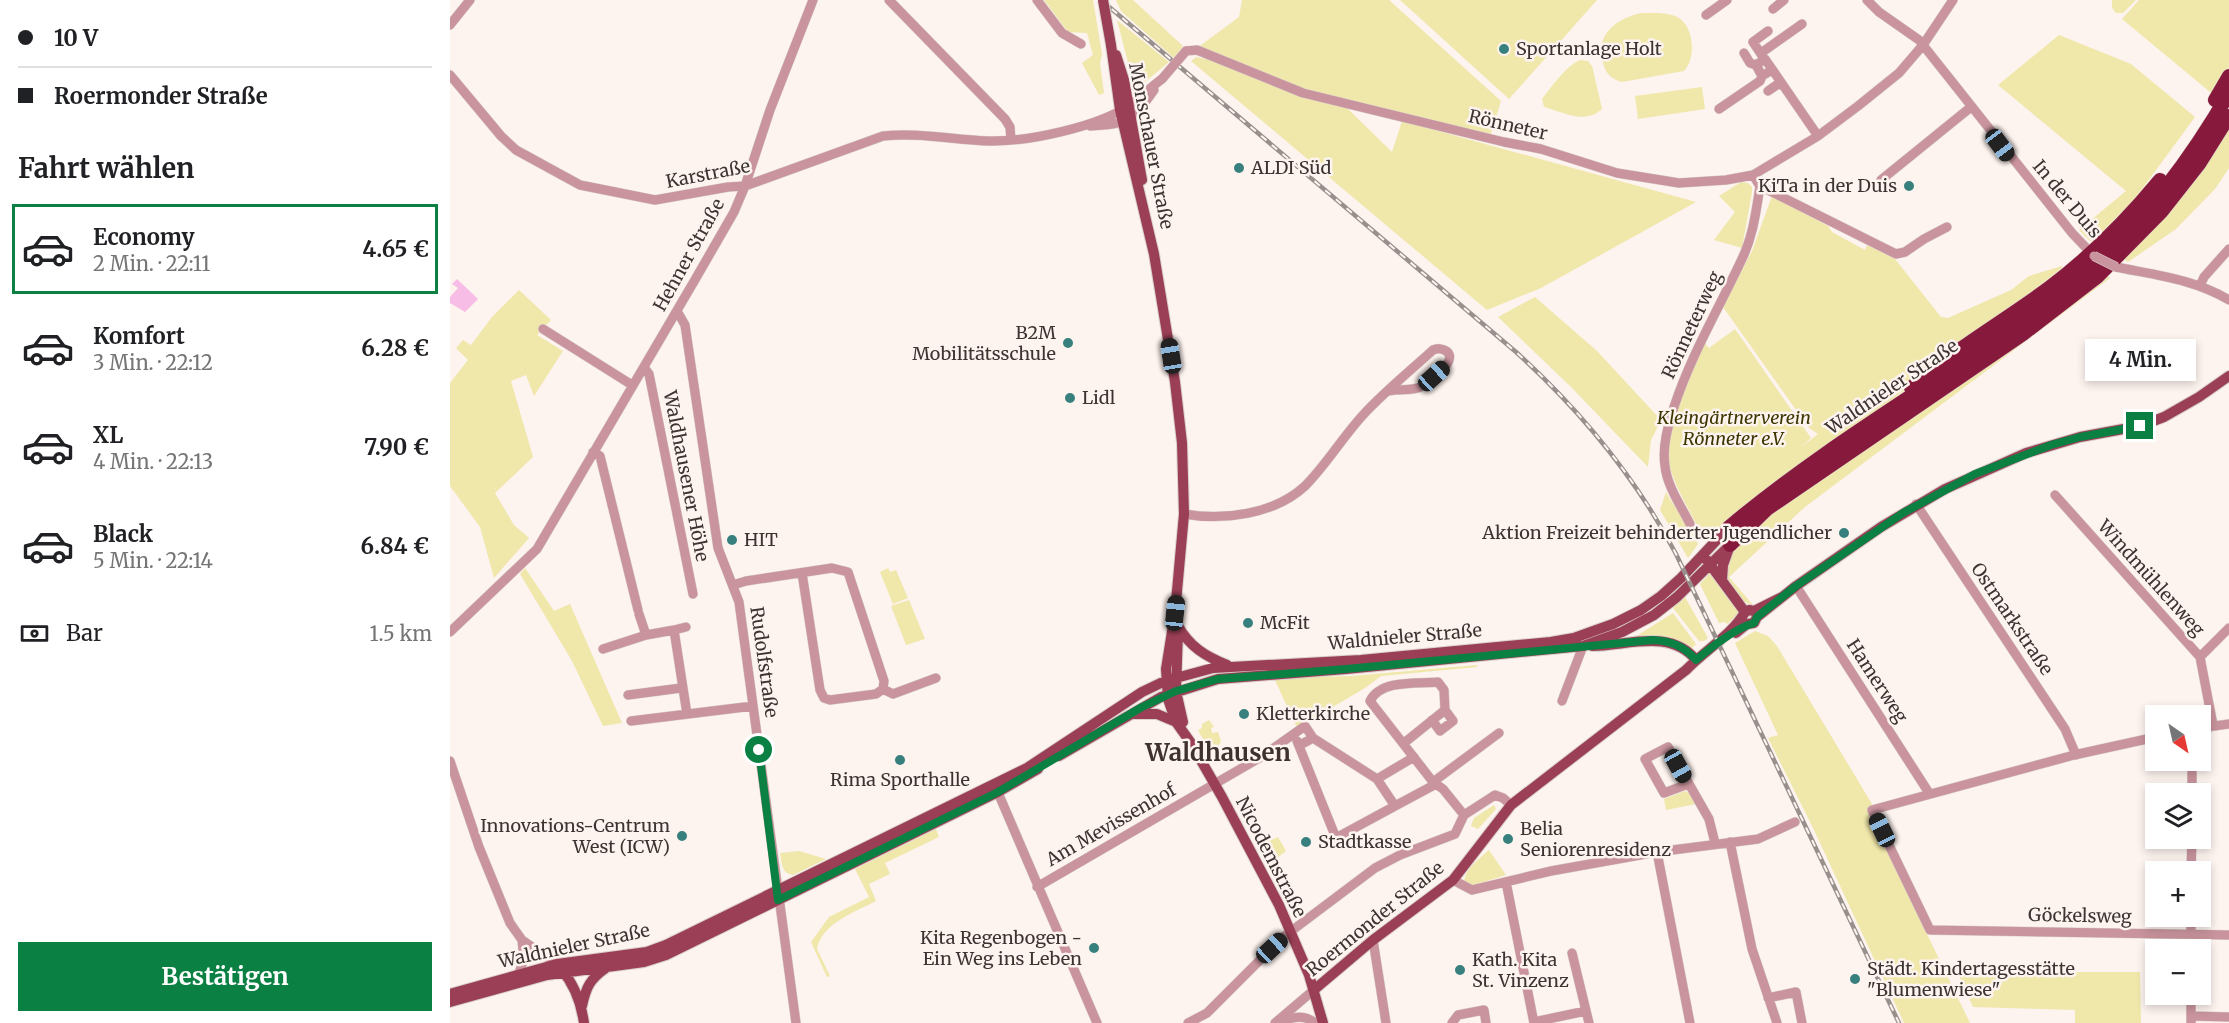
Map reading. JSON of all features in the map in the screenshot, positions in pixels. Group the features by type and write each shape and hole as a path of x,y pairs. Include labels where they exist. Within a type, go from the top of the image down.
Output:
{"highway":[{"path":"1876,420 1929,371 2047,290 2092,254 2149,193 2186,147 2229,76"},
{"name":"Waldnieler Straße","path":"1728,528 1770,493 2014,327 2056,296 2106,254 2156,200 2184,163 2229,93"},
{"name":"Waldnieler Straße","path":"1730,544 1767,509 2022,334 2097,277 2162,211 2199,164 2229,116"}],"main road":[{"name":"Monschauer Straße","path":"1103,0 1124,108 1153,233 1154,254 1182,443 1184,514 1171,692"},
{"name":"Roermonder Straße","path":"1315,989 1373,940 1453,880 1511,805 1686,670 1725,637 1732,635 1749,617 1782,597 1916,504 1975,474 2026,453 2080,437 2140,426 2164,417 2182,408 2229,376"},
{"name":"Waldnieler Straße","path":"450,1002 561,968 644,962 666,956 778,895 996,787 1171,692 1218,679 1582,646 1603,639 1640,623 1661,610 1707,560 1728,528"},
{"name":"Waldnieler Straße","path":"996,787 1142,692 1171,680 1230,666 1361,660 1574,638 1613,624 1641,610 1730,544"},
{"path":"1722,580 1723,565 1730,544"},
{"path":"1707,560 1749,617"},
{"name":"Monschauer Straße","path":"1171,680 1178,626 1175,613"},
{"path":"1178,626 1199,652 1230,666"},
{"path":"1582,646 1610,646 1653,640 1668,641 1688,651 1696,660"},
{"name":"Nicodemstraße","path":"1171,692 1176,722 1215,784 1291,932 1315,989 1323,1023"},
{"name":"Nicodemstraße","path":"1171,692 1191,743"},
{"path":"1130,714 1157,714 1176,722"},
{"name":"Waldnieler Straße","path":"450,994 519,973 561,968 647,952 778,895"},
{"path":"582,1006 585,988 592,978 609,966"},
{"path":"561,968 573,985 582,1006 585,1023"}],"street":[{"path":"450,25 470,0"},
{"name":"Hehner Straße","path":"450,632 537,549 734,212 770,110 813,0"},
{"path":"889,0 1005,118 1010,127 1011,140"},
{"path":"1037,0 1062,33 1081,44"},
{"path":"1706,15 1727,0"},
{"path":"1773,9 1784,0"},
{"name":"In der Duis","path":"1868,0 1879,12 1923,45 2072,233 2092,254 2116,267 2200,286 2229,300"},
{"name":"Rönneter","path":"1162,79 1187,50 1197,50 1303,93 1541,149 1617,172 1679,183 1735,179 1753,175 1818,136 1899,73 1923,45 1953,0"},
{"path":"1756,65 1763,56 1802,24"},
{"path":"1768,32 1753,42 1818,136"},
{"path":"1744,53 1750,63 1756,65 1762,76"},
{"path":"1719,109 1772,70"},
{"name":"Karstraße","path":"450,75 501,136 516,150 580,185 655,200 745,186 883,136 899,134 989,141 1011,140 1079,127 1127,121"},
{"path":"1127,121 1142,108 1162,79"},
{"name":"Karstraße","path":"1079,127 1124,108 1162,79"},
{"path":"1768,91 1781,82"},
{"path":"1881,180 1971,107"},
{"path":"1753,175 1760,186 1896,254 1905,252 1947,227"},
{"name":"Rönneterweg","path":"1690,524 1672,489 1665,467 1668,426 1680,388 1703,335 1742,260 1753,230 1760,186"},
{"path":"2200,286 2204,277 2229,249"},
{"name":"Rudolfstraße","path":"677,311 685,325 718,548 739,602 796,1023"},
{"path":"543,329 632,385"},
{"path":"1184,514 1209,516 1246,513 1276,505 1289,498 1304,487 1364,414 1433,350 1439,347 1444,348 1448,353 1447,364 1420,387 1398,388 1389,391"},
{"name":"Waldhausener Höhe","path":"644,367 649,374 693,594"},
{"path":"593,452 600,456 638,612 646,635"},
{"name":"Windmühlenweg","path":"2055,495 2200,657 2205,705"},
{"name":"Ostmarkstraße","path":"1916,504 2065,729 2076,755"},
{"path":"733,585 746,581 832,568 848,572 884,681 883,689 876,694 830,700 824,698 820,690 802,573"},
{"name":"Hamerweg","path":"1796,586 1929,793"},
{"path":"603,649 646,635 686,627"},
{"path":"2200,657 2229,628"},
{"path":"674,630 681,688 687,714"},
{"path":"1562,701 1582,646"},
{"path":"883,689 893,694 936,678"},
{"path":"1404,743 1432,720 1440,731 1453,721 1445,710 1443,690 1438,682 1384,688 1372,696 1370,701 1435,783 1443,789 1464,815"},
{"path":"628,695 681,688"},
{"path":"630,721 753,706"},
{"path":"2211,726 2229,724"},
{"path":"1395,806 1377,779 1313,738 1305,726 1293,734 1300,745 1336,838 1395,806 1435,783 1499,733"},
{"name":"Am Mevissenhof","path":"1037,887 1261,758 1293,734"},
{"path":"1300,745 1313,738"},
{"path":"1929,793 2145,739"},
{"path":"1688,784 1664,793 1645,759 1668,747 1709,819 1715,843"},
{"path":"1377,779 1414,757"},
{"path":"450,761 468,816 510,923 522,940 561,968"},
{"path":"2192,783 2193,772"},
{"path":"996,787 1097,1023"},
{"name":"Göckelsweg","path":"1929,793 1872,810 1930,930 2229,935"},
{"path":"1188,1023 1207,1013 1261,958 1291,932 1375,868 1397,856 1455,834 1464,815 1495,795 1511,805"},
{"path":"1453,880 1472,890 1551,870 1758,838 1795,822"},
{"path":"1730,842 1752,949 1777,1023"},
{"path":"1657,852 1690,1023"},
{"path":"1506,882 1534,1022 1586,1011"},
{"path":"2191,927 2191,939"},
{"path":"519,973 524,959 522,940"},
{"path":"1373,940 1386,1023"},
{"path":"1572,953 1589,1023"},
{"name":"Roermonder Straße","path":"1275,1023 1315,989"},
{"path":"1768,998 1796,992 1802,1023"},
{"path":"1452,1023 1458,1015 1484,1010 1486,1023"},
{"path":"1275,1023 1298,1016 1307,1017 1315,1023"},
{"path":"2191,1019 2229,1017"}],"green space":[{"path":"1044,0 1093,0 1102,54 1100,64 1104,93 1099,95 1082,63 1093,55 1087,33 1068,32"},
{"path":"1116,0 1133,0 1183,46 1174,58 1121,11"},
{"path":"1242,0 1389,0 1501,101 1490,137 1291,85 1197,48 1239,17"},
{"name":"Sportanlage Holt","path":"1400,0 1597,0 1509,99"},
{"path":"2112,0 2136,0 2123,13 2116,13 2112,8"},
{"path":"2139,0 2229,0 2229,67 2214,92 2210,92 2122,19"},
{"path":"1641,13 1675,16 1686,26 1692,41 1692,50 1691,58 1684,71 1622,82 1607,73 1601,53 1605,36 1615,24"},
{"path":"1117,20 1169,62 1139,87 1133,82"},
{"path":"2059,35 2131,64 2195,117 2134,200 2094,240 2090,241 2079,230 2126,191 1998,85"},
{"path":"1196,57 1346,107 1392,152 1402,121 1696,202 1541,288 1487,310 1191,61"},
{"path":"1580,60 1588,61 1592,66 1602,109 1595,114 1581,117 1544,107 1542,99 1555,82"},
{"path":"1702,87 1705,109 1638,119 1635,96"},
{"path":"2229,123 2229,168 2215,189 2176,229 2128,262 2122,258"},
{"path":"1741,182 1748,183 1752,187 1742,248 1714,240 1735,212 1719,196"},
{"name":"Kleingärtnerverein Rönneter e.V.","path":"1772,196 1828,226 1832,232 1865,250 1867,245 1895,259 1941,317 1948,318 2011,290 2029,276 2062,266 2062,268 1866,420 1745,509 1709,540 1703,532 1701,533 1679,491 1669,465 1668,453 1674,421 1703,341 1709,348 1735,329 1811,438 1800,448 1818,434 1809,428 1723,307 1752,251"},
{"path":"2105,274 2110,278 1805,507 1729,577 1753,605 1742,601 1726,582 1729,556 1759,523"},
{"path":"519,290 551,320 537,335 563,351 534,396 526,375 511,381 533,457 495,493 514,525 529,538 494,578 480,527 450,486 450,383 468,360 456,348 463,340 471,345 492,317"},
{"path":"1535,297 1597,351 1661,420 1651,440 1648,467 1570,386 1498,317"},
{"path":"1666,492 1698,544 1688,558 1660,510"},
{"path":"525,568 554,611 570,604 622,723 603,726 572,661 520,574"},
{"path":"888,568 890,572 896,570 908,598 893,604 880,572"},
{"path":"1713,570 1741,612 1727,624 1719,623 1700,584"},
{"path":"1685,597 1708,638 1704,641 1699,641 1673,608"},
{"path":"909,600 925,639 906,645 891,606"},
{"path":"1673,613 1696,644 1691,649 1665,638 1636,638 1638,635"},
{"path":"1755,631 1768,636 1777,646 1872,804 1869,814 1970,1023 1904,1023 1813,828 1768,738 1778,735 1735,643"},
{"path":"1477,665 1477,667 1381,676 1297,728 1274,678 1352,676"},
{"path":"1209,720 1214,727 1211,728 1212,733 1218,732 1221,741 1219,745 1209,750 1198,730"},
{"path":"1685,791 1696,804 1666,810 1664,799"},
{"path":"1494,805 1496,809 1478,829 1471,826 1474,818"},
{"path":"936,829 939,837 885,863 890,874 869,884 876,901 840,919 825,932 817,949 830,976 827,977 811,942 829,917 869,897 855,869"},
{"path":"1278,837 1286,851 1272,862 1263,844"},
{"path":"1489,850 1506,875 1471,886 1464,881 1467,872"},
{"path":"799,851 826,859 793,875 789,874 783,867 780,853"},
{"path":"1957,972 2140,972 2141,1023 2075,1023 2075,1010 1973,1007"}],"shaded area":[{"path":"457,279 478,299 465,312 450,303 450,297 458,288 452,284"}],"railway":[{"path":"1101,0 1516,352 1563,397 1605,446 1643,498 1676,554 1899,1023"}],"place":[{"name":"Sportanlage Holt","path":"1504,49"},
{"name":"ALDI Süd","path":"1239,168"},
{"name":"KiTa in der Duis","path":"1909,186"},
{"name":"B2M Mobilitätsschule","path":"1068,343"},
{"name":"Lidl","path":"1070,398"},
{"name":"Aktion Freizeit behinderter Jugendlicher","path":"1844,533"},
{"name":"HIT","path":"732,540"},
{"name":"McFit","path":"1248,623"},
{"name":"Kletterkirche","path":"1244,714"},
{"name":"Rima Sporthalle","path":"900,760"},
{"name":"Innovations-Centrum West (ICW)","path":"682,836"},
{"name":"Belia Seniorenresidenz","path":"1508,839"},
{"name":"Stadtkasse","path":"1306,842"},
{"name":"Kita Regenbogen - Ein Weg ins Leben","path":"1094,948"},
{"name":"Kath. Kita St. Vinzenz","path":"1460,970"},
{"name":"Städt. Kindertagesstätte \"Blumenwiese\"","path":"1855,979"}],"district":[{"name":"Waldhausen","path":"1218,753"}],"route":[{"path":"759,750 778,900 1017,782 1161,697 1218,679 1492,656 1582,646 1610,646 1653,640 1668,641 1688,651 1696,660 1725,637 1732,635 1747,624 1754,623 1757,617 1796,586 1916,504 1975,474 2026,453 2080,437 2140,426"}]}
